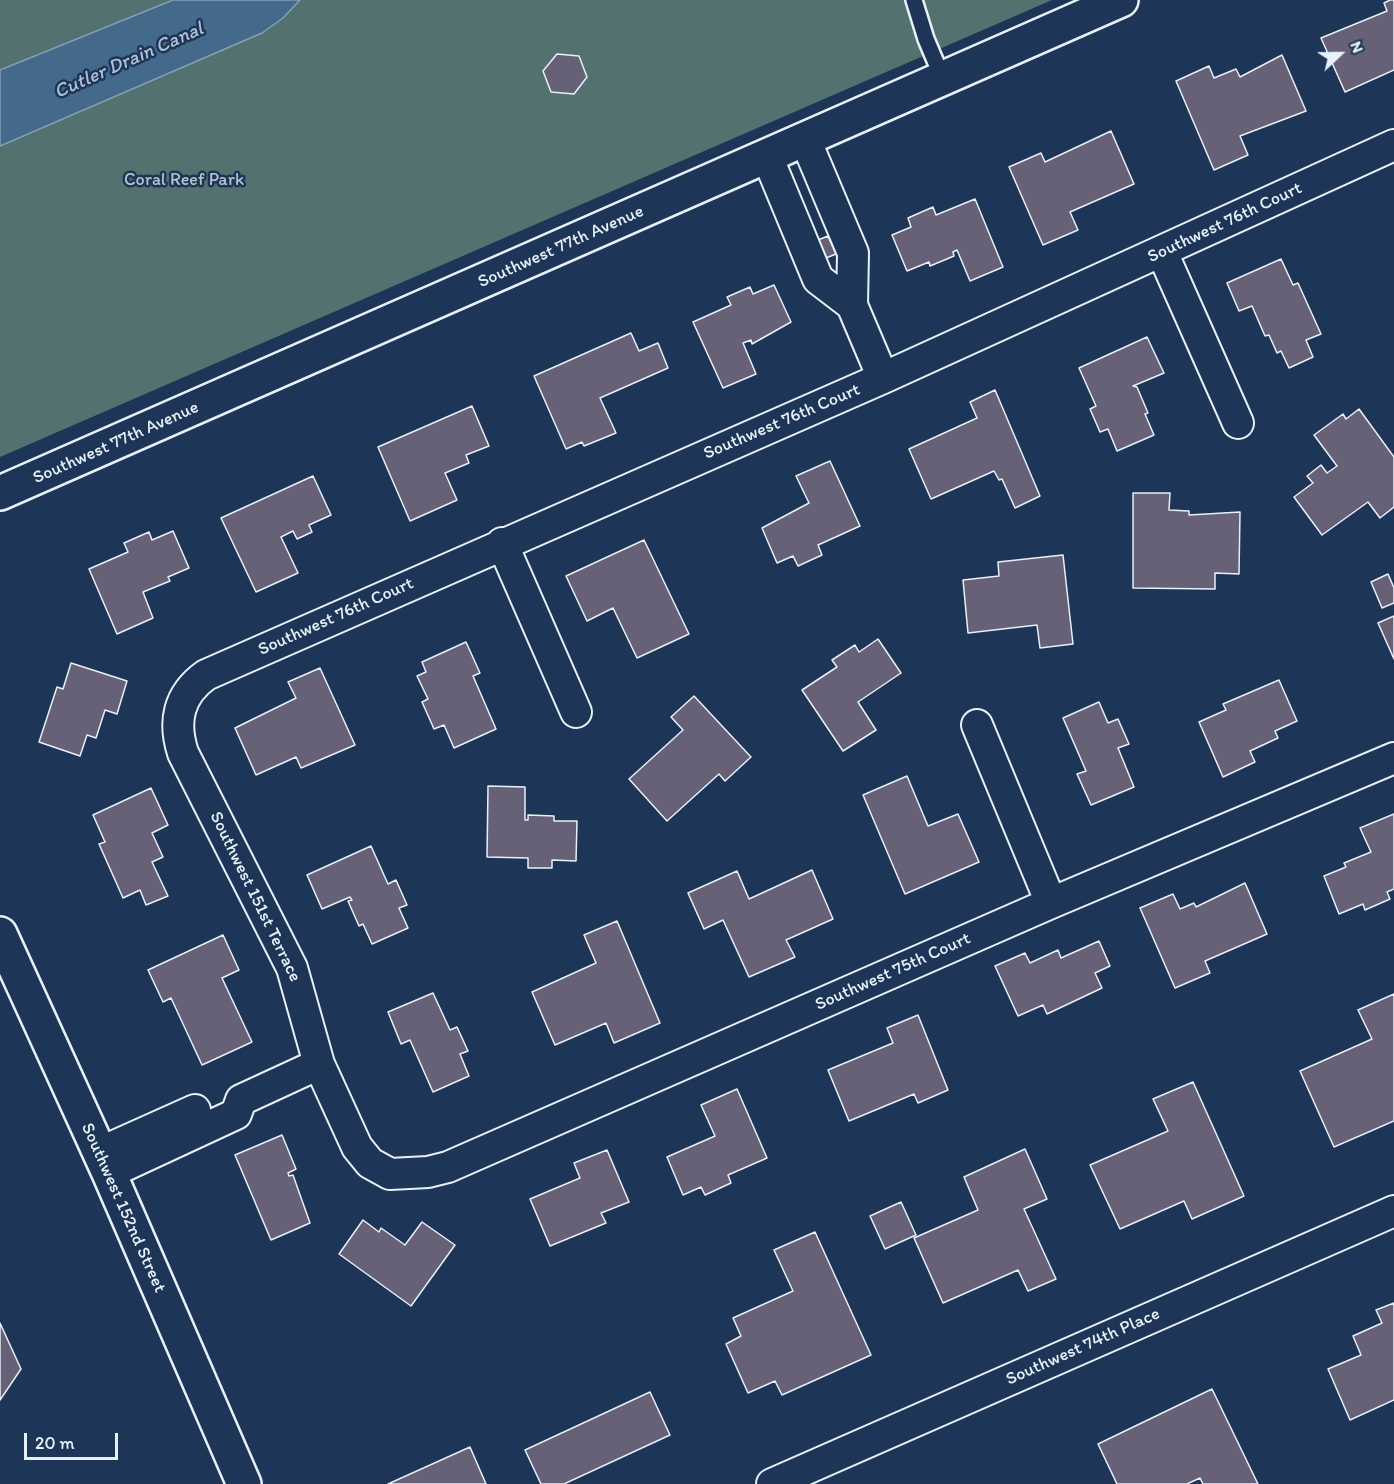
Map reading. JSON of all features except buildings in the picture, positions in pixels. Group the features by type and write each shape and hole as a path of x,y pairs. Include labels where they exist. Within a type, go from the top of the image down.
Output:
{"street":[{"name":"Southwest 77th Avenue","path":"0,493 1121,0"},
{"path":"805,139 853,253 852,304 883,378"},
{"name":"Southwest 76th Court","path":"180,708 189,690 206,675 502,543 883,378 1394,145"},
{"path":"767,156 818,279 852,304"},
{"path":"1162,252 1238,423"},
{"path":"502,543 576,712"},
{"name":"Southwest 151st Terrace","path":"180,708 178,728 183,753 292,968 319,1064 357,1147 370,1163 390,1174"},
{"path":"977,725 1051,903"},
{"name":"Southwest 75th Court","path":"390,1174 428,1172 448,1167 1051,903 1394,758"},
{"name":"Southwest 152nd Street","path":"0,934 104,1163 244,1484"},
{"path":"104,1163 236,1114 241,1100 319,1064"},
{"name":"Southwest 74th Place","path":"772,1484 1394,1211"}],"lane":[{"path":"914,0 926,39 942,77"}],"green space":[{"name":"Coral Reef Park","path":"0,0 1052,0 0,457"}],"water":[{"name":"Cutler Drain Canal","path":"173,0 300,0 283,18 262,33 0,146 0,70"}]}
